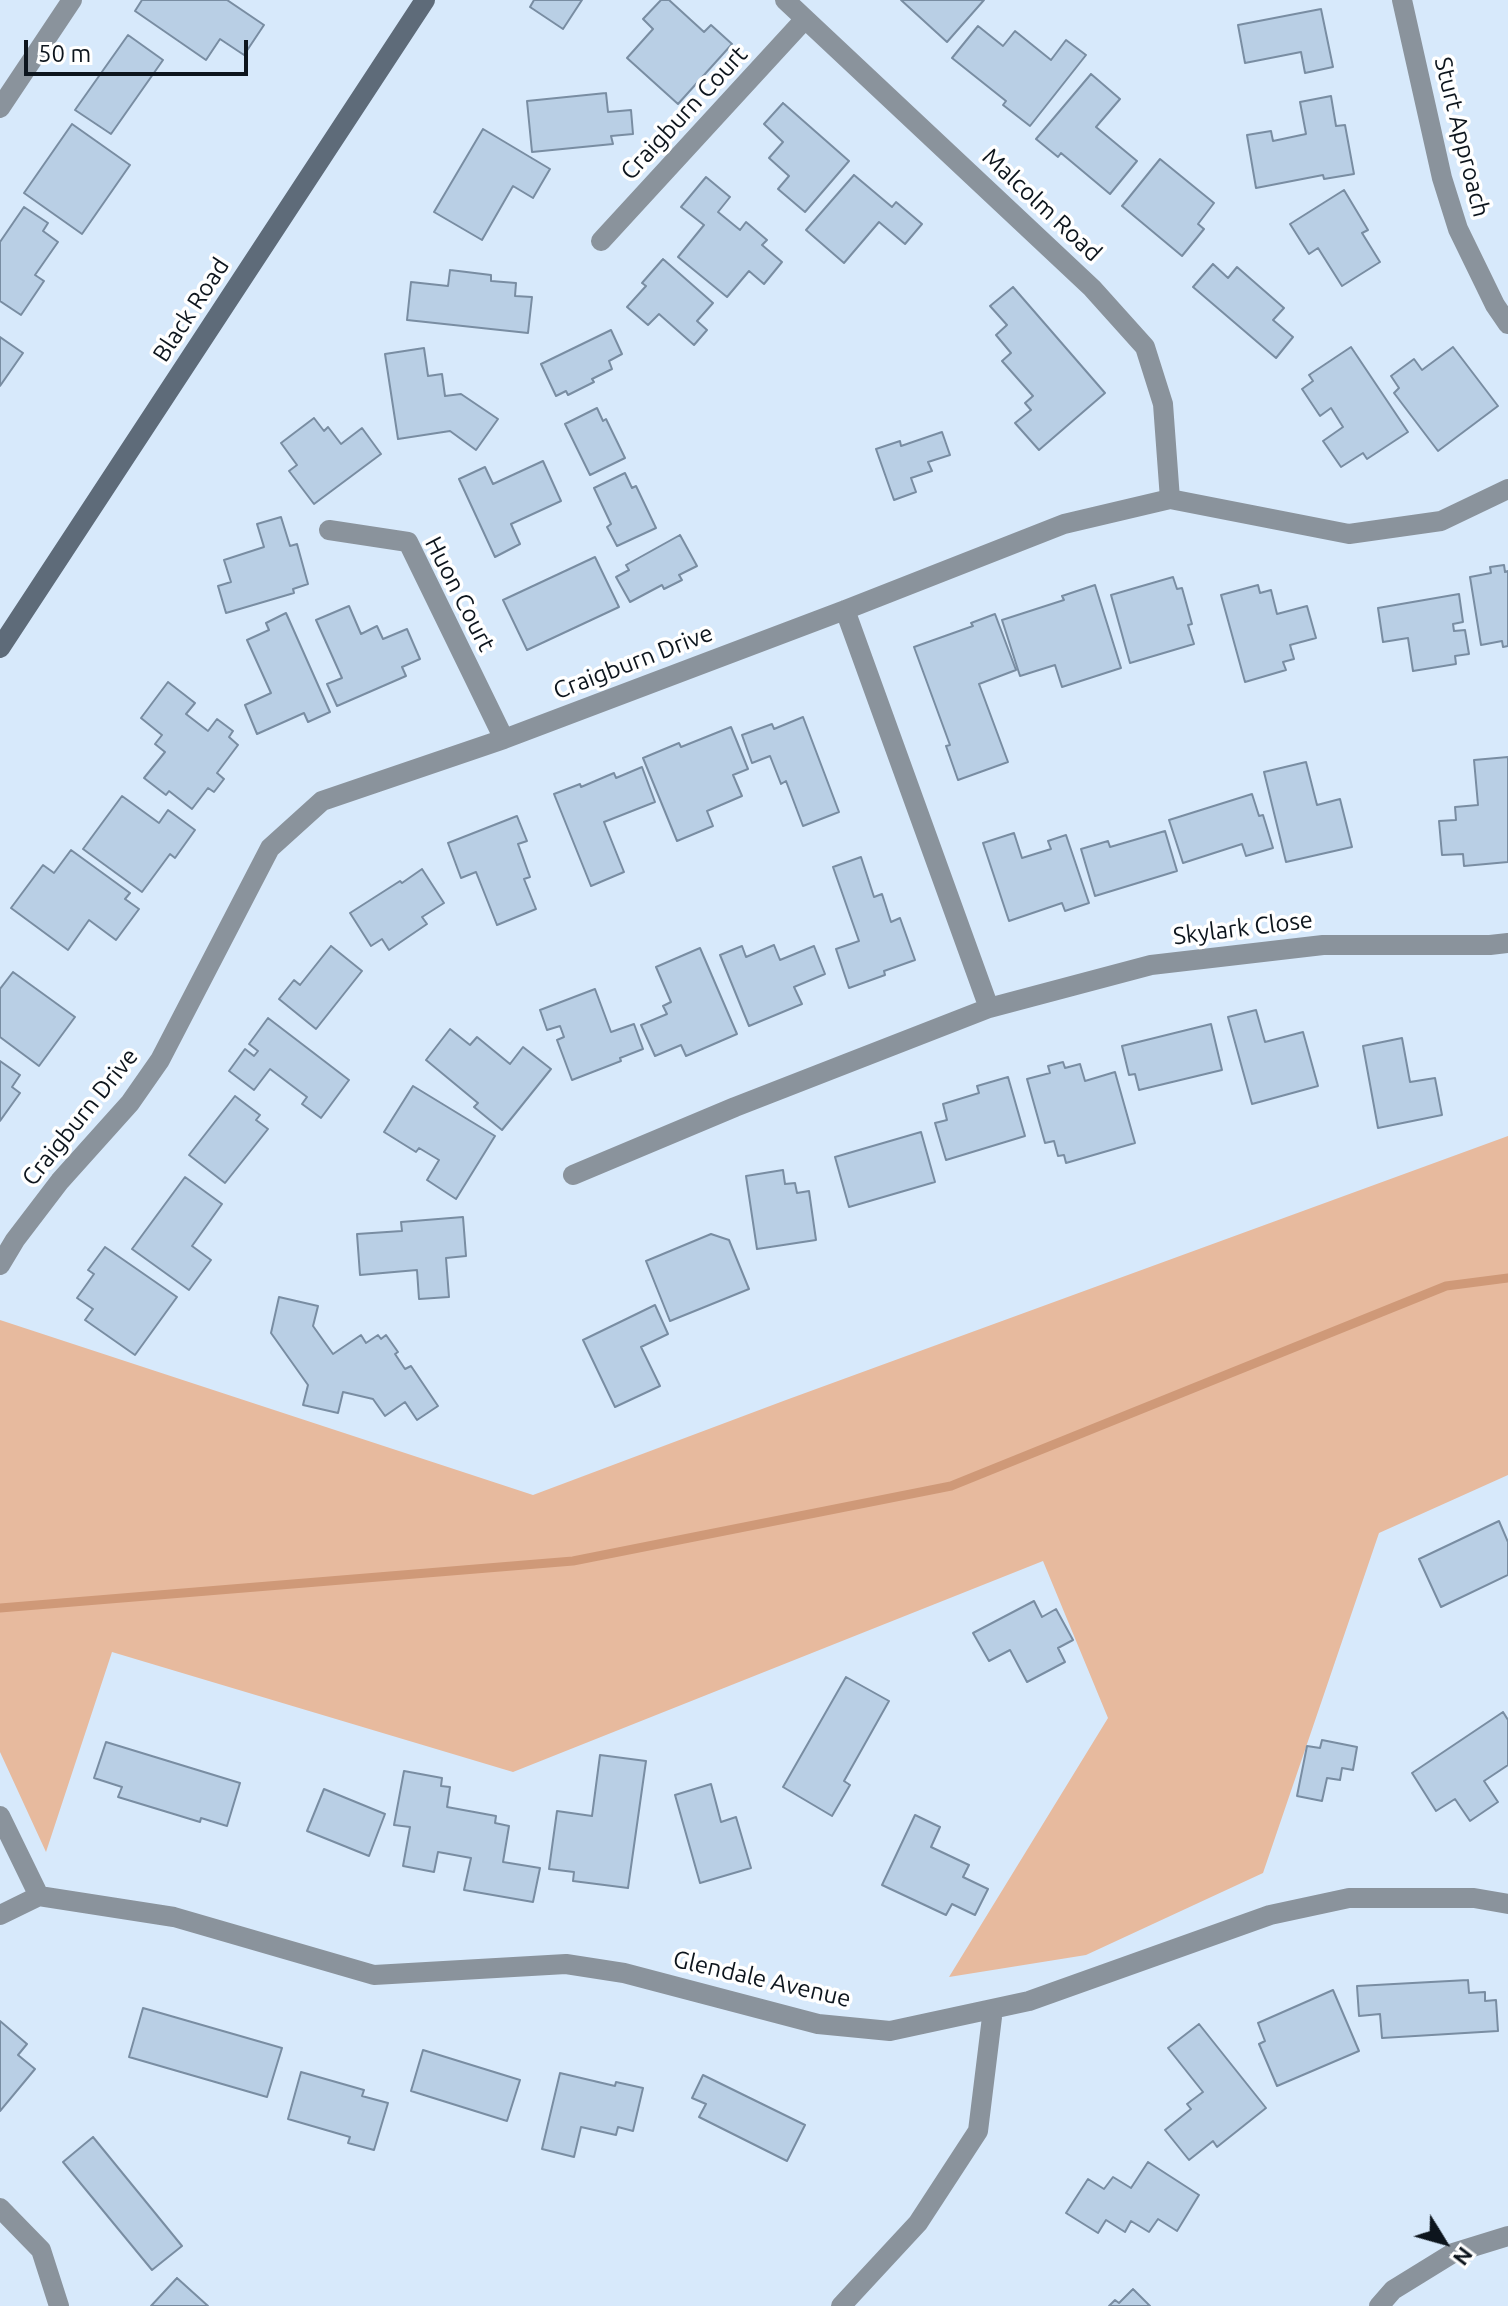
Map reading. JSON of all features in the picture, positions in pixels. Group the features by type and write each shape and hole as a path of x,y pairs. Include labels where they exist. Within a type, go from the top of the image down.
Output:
{"main road":[{"name":"Black Road","path":"0,648 425,0"}],"street":[{"path":"0,108 72,0"},
{"name":"Malcolm Road","path":"785,0 1092,288 1145,347 1163,404 1170,499"},
{"name":"Sturt Approach","path":"1402,0 1442,178 1458,229 1495,305 1508,324"},
{"name":"Craigburn Court","path":"601,241 805,19"},
{"name":"Craigburn Drive","path":"0,1265 60,1181 130,1103 160,1060 270,848 322,801 504,739 1064,524 1170,499 1349,534 1441,521 1508,489"},
{"name":"Huon Court","path":"329,530 408,542 504,739"},
{"path":"845,610 989,1008"},
{"name":"Skylark Close","path":"573,1175 735,1107 989,1008 1151,965 1323,945 1508,943"},
{"path":"0,1816 39,1896 0,1915"},
{"name":"Glendale Avenue","path":"39,1896 174,1917 374,1975 566,1964 624,1973 818,2024 890,2031 1029,2001 1270,1915 1349,1898 1474,1898 1508,1904"},
{"path":"841,2306 918,2223 978,2131 993,2009"},
{"path":"0,2208 41,2250 59,2306"},
{"path":"1379,2306 1393,2290 1453,2253 1508,2236"}],"shaded area":[{"path":"1508,1136 1508,1475 1379,1533 1263,1873 1086,1955 949,1977 1108,1718 1043,1561 513,1772 112,1652 46,1852 0,1752 0,1320 533,1495"}],"building":[{"path":"142,0 227,0 264,25 244,55 220,39 206,60 135,11"},
{"path":"534,0 582,0 563,29 530,7"},
{"path":"661,0 669,0 704,32 711,25 732,44 678,104 627,58 653,29 643,19"},
{"path":"901,0 984,0 947,42"},
{"path":"1321,9 1333,67 1305,73 1301,52 1245,63 1238,25"},
{"path":"978,26 1003,46 1015,31 1051,60 1066,40 1086,55 1030,126 1003,105 1006,101 952,58"},
{"path":"128,35 163,60 111,134 75,110"},
{"path":"1091,74 1120,99 1096,127 1137,161 1110,194 1061,153 1058,157 1036,139"},
{"path":"606,93 608,112 631,110 633,134 611,136 613,144 532,152 527,101"},
{"path":"1331,96 1336,126 1345,125 1354,174 1324,179 1323,175 1256,188 1247,135 1271,131 1273,141 1306,134 1300,102"},
{"path":"783,103 849,161 805,212 778,189 789,176 769,158 783,142 764,124"},
{"path":"72,124 130,165 82,234 24,193"},
{"path":"483,129 550,169 533,198 513,186 482,240 434,212"},
{"path":"1160,159 1214,203 1198,224 1204,229 1182,256 1122,206"},
{"path":"854,175 892,207 896,202 922,224 905,244 879,222 844,263 806,230"},
{"path":"706,177 730,197 718,212 740,230 746,222 767,240 762,245 782,262 764,284 749,271 727,297 678,257 704,225 681,207"},
{"path":"1344,190 1368,230 1362,233 1380,262 1342,286 1318,248 1309,254 1290,224"},
{"path":"24,207 48,223 43,231 58,242 35,275 44,281 21,315 0,301 0,242"},
{"path":"663,259 713,303 697,321 707,330 694,345 659,314 648,325 627,307 646,286 642,283"},
{"path":"1213,264 1228,278 1237,267 1284,308 1273,320 1293,337 1276,358 1193,287"},
{"path":"450,270 491,275 491,281 516,283 515,296 532,297 528,333 407,320 411,282 448,286"},
{"path":"1013,287 1105,393 1039,450 1015,423 1031,410 1025,403 1033,396 1002,361 1011,353 996,335 1007,325 990,306"},
{"path":"611,330 622,354 609,361 612,369 568,395 566,391 556,396 541,364"},
{"path":"0,337 23,353 0,386"},
{"path":"1351,347 1408,432 1367,459 1363,453 1341,467 1323,441 1343,427 1331,408 1320,416 1302,389 1313,381 1309,375"},
{"path":"1453,347 1498,406 1438,451 1394,393 1399,388 1391,376 1414,359 1422,370"},
{"path":"424,348 428,376 442,374 445,396 461,394 498,419 476,450 450,431 398,439 385,354"},
{"path":"597,408 603,421 606,419 625,458 590,475 565,424"},
{"path":"314,418 324,431 328,427 341,444 362,428 381,454 314,504 289,471 297,465 281,443"},
{"path":"942,432 950,455 928,462 932,471 911,478 916,492 894,500 876,449 900,441 901,446"},
{"path":"543,461 561,501 511,524 520,544 495,557 459,479 485,467 493,484"},
{"path":"625,473 632,488 636,486 656,528 617,546 607,527 611,524 594,488"},
{"path":"281,517 290,546 297,544 308,584 293,589 294,593 226,613 218,586 231,582 224,560 264,547 257,524"},
{"path":"680,535 697,566 679,575 682,580 664,589 662,585 630,602 616,577 629,570 626,565"},
{"path":"595,557 619,607 527,650 503,600"},
{"path":"1504,565 1505,572 1508,571 1508,646 1503,647 1502,641 1481,645 1470,577 1491,573 1490,567"},
{"path":"1173,577 1177,589 1182,588 1194,644 1130,663 1111,595"},
{"path":"1095,585 1121,668 1062,687 1055,665 1020,676 1002,620 1064,600 1062,596"},
{"path":"1258,585 1260,593 1271,590 1277,614 1307,606 1316,638 1290,645 1294,659 1283,662 1286,670 1245,682 1221,595"},
{"path":"1459,594 1463,622 1453,624 1454,631 1465,630 1469,654 1455,656 1456,664 1413,671 1408,638 1383,642 1378,608"},
{"path":"349,606 361,634 377,626 383,639 407,629 420,659 402,667 406,676 337,706 327,684 342,678 316,620"},
{"path":"286,613 330,712 308,722 304,713 257,734 245,705 271,693 247,640 269,630 266,623"},
{"path":"995,614 1016,670 979,684 1008,762 958,780 946,746 950,745 914,647 973,626 971,623"},
{"path":"168,682 195,703 186,714 208,731 217,719 233,731 229,737 238,745 217,773 224,779 214,792 208,788 192,809 169,791 166,795 144,778 165,752 155,744 162,735 141,718"},
{"path":"803,717 839,812 803,826 786,781 781,784 770,756 752,763 742,735 772,724 774,729"},
{"path":"731,727 748,769 733,775 742,796 707,811 713,826 677,841 643,758"},
{"path":"1508,757 1508,862 1464,866 1463,854 1442,855 1439,821 1456,820 1455,807 1478,805 1474,760"},
{"path":"1306,762 1317,805 1340,799 1352,847 1286,862 1264,772"},
{"path":"642,767 655,802 604,822 624,872 591,886 554,794 614,773 616,778"},
{"path":"1252,794 1259,816 1263,815 1273,848 1246,856 1242,844 1183,863 1169,820"},
{"path":"122,796 159,823 168,810 195,830 175,858 170,854 142,892 83,849"},
{"path":"517,816 527,841 518,844 530,877 524,879 536,909 497,925 476,872 461,878 448,843"},
{"path":"1165,831 1177,871 1095,896 1081,849 1108,841 1110,847"},
{"path":"1014,833 1022,858 1051,849 1048,841 1066,835 1089,903 1065,911 1062,903 1009,921 983,843"},
{"path":"71,850 130,893 125,899 139,909 116,940 89,920 68,950 11,908 43,865 54,873"},
{"path":"861,857 874,897 882,894 891,922 900,918 915,960 849,988 836,949 859,941 833,867"},
{"path":"422,869 444,903 422,917 427,924 389,950 382,939 371,946 350,913"},
{"path":"774,945 780,960 814,946 825,974 794,987 802,1004 749,1026 720,955 742,946 746,957"},
{"path":"331,946 362,971 316,1029 279,999 294,980 300,985"},
{"path":"700,948 737,1034 686,1056 681,1045 655,1056 641,1025 667,1014 663,1006 671,1002 656,967"},
{"path":"13,972 75,1017 39,1066 0,1037 0,989"},
{"path":"595,989 611,1032 634,1024 643,1049 572,1080 557,1040 564,1037 560,1026 547,1030 540,1010"},
{"path":"1256,1010 1265,1042 1303,1032 1318,1086 1252,1104 1228,1017"},
{"path":"268,1018 349,1080 321,1118 302,1104 307,1097 270,1069 254,1090 229,1071 245,1049 254,1056 258,1051 249,1044"},
{"path":"1211,1024 1222,1070 1139,1090 1135,1074 1129,1075 1122,1046"},
{"path":"450,1029 470,1045 477,1037 510,1064 523,1047 551,1069 502,1130 474,1107 478,1103 426,1060"},
{"path":"1402,1038 1410,1082 1435,1078 1442,1115 1378,1128 1363,1046"},
{"path":"0,1061 20,1075 12,1087 20,1093 0,1121"},
{"path":"1063,1062 1065,1068 1080,1064 1085,1081 1115,1072 1135,1143 1066,1163 1064,1155 1058,1156 1054,1141 1045,1143 1027,1079 1050,1073 1048,1066"},
{"path":"1008,1077 1025,1136 946,1160 935,1123 947,1120 943,1104 979,1093 977,1086"},
{"path":"413,1086 495,1136 456,1199 427,1180 439,1160 419,1148 416,1152 384,1132"},
{"path":"235,1096 260,1115 256,1120 268,1129 225,1183 189,1155"},
{"path":"921,1132 935,1182 849,1207 835,1157"},
{"path":"783,1170 785,1184 795,1183 797,1193 809,1191 816,1240 757,1249 746,1176"},
{"path":"185,1177 222,1204 192,1246 211,1260 189,1290 132,1249"},
{"path":"463,1217 466,1256 446,1258 449,1297 419,1299 417,1270 360,1275 357,1234 402,1231 401,1222"},
{"path":"711,1234 729,1240 749,1289 670,1321 646,1261"},
{"path":"105,1247 177,1297 135,1355 85,1320 93,1309 77,1298 94,1274 88,1270"},
{"path":"279,1297 318,1306 313,1326 333,1354 361,1335 366,1343 378,1335 381,1339 386,1335 405,1369 411,1366 438,1406 417,1420 405,1402 385,1416 373,1399 343,1392 338,1413 303,1405 308,1385 271,1333"},
{"path":"655,1305 668,1334 641,1347 660,1386 615,1407 583,1340"},
{"path":"1499,1521 1508,1542 1508,1575 1441,1607 1419,1559"},
{"path":"1034,1601 1042,1617 1056,1609 1073,1640 1058,1648 1065,1662 1027,1682 1010,1650 989,1661 973,1633"},
{"path":"846,1677 889,1701 844,1781 850,1785 832,1816 783,1787"},
{"path":"1503,1712 1508,1720 1508,1765 1484,1781 1498,1802 1470,1821 1455,1799 1436,1811 1412,1773"},
{"path":"1322,1740 1357,1747 1353,1770 1342,1768 1340,1780 1327,1778 1322,1801 1297,1796 1307,1746 1320,1748"},
{"path":"106,1742 240,1783 227,1826 201,1818 200,1822 118,1797 122,1787 94,1778"},
{"path":"600,1755 646,1761 628,1888 573,1881 574,1872 549,1869 557,1811 592,1816"},
{"path":"404,1771 442,1778 441,1786 450,1787 447,1807 496,1816 495,1823 509,1826 503,1862 540,1868 533,1902 464,1890 471,1858 438,1852 434,1872 403,1866 410,1827 394,1825"},
{"path":"711,1784 721,1822 736,1817 751,1868 700,1883 675,1795"},
{"path":"324,1789 385,1814 369,1856 307,1831"},
{"path":"915,1815 940,1827 931,1847 969,1865 963,1877 988,1889 975,1915 952,1904 946,1915 882,1885"},
{"path":"1468,1980 1469,1993 1485,1992 1485,2001 1496,2000 1498,2031 1382,2038 1380,2014 1359,2016 1357,1986"},
{"path":"1333,1990 1359,2051 1277,2086 1259,2044 1265,2041 1258,2023"},
{"path":"143,2008 282,2048 267,2097 129,2057"},
{"path":"0,2021 27,2044 18,2055 35,2069 0,2111"},
{"path":"1199,2024 1266,2108 1217,2147 1213,2141 1189,2160 1165,2130 1191,2109 1187,2104 1203,2092 1168,2048"},
{"path":"423,2050 520,2080 507,2121 411,2091"},
{"path":"301,2072 364,2090 362,2096 388,2103 374,2150 348,2143 350,2137 288,2119"},
{"path":"560,2073 615,2086 616,2082 643,2088 633,2131 618,2127 616,2135 581,2127 574,2157 542,2149"},
{"path":"703,2075 805,2125 787,2161 699,2117 706,2104 692,2098"},
{"path":"93,2137 182,2246 152,2270 63,2162"},
{"path":"1148,2162 1199,2195 1177,2231 1158,2219 1149,2232 1131,2221 1125,2232 1106,2220 1098,2233 1066,2213 1088,2179 1104,2189 1113,2177 1131,2188"},
{"path":"177,2278 208,2306 151,2306"},
{"path":"1133,2289 1150,2306 1109,2306 1115,2300 1119,2303"}],"waterway":[{"path":"0,1608 573,1561 951,1486 1446,1286 1508,1278"}]}
